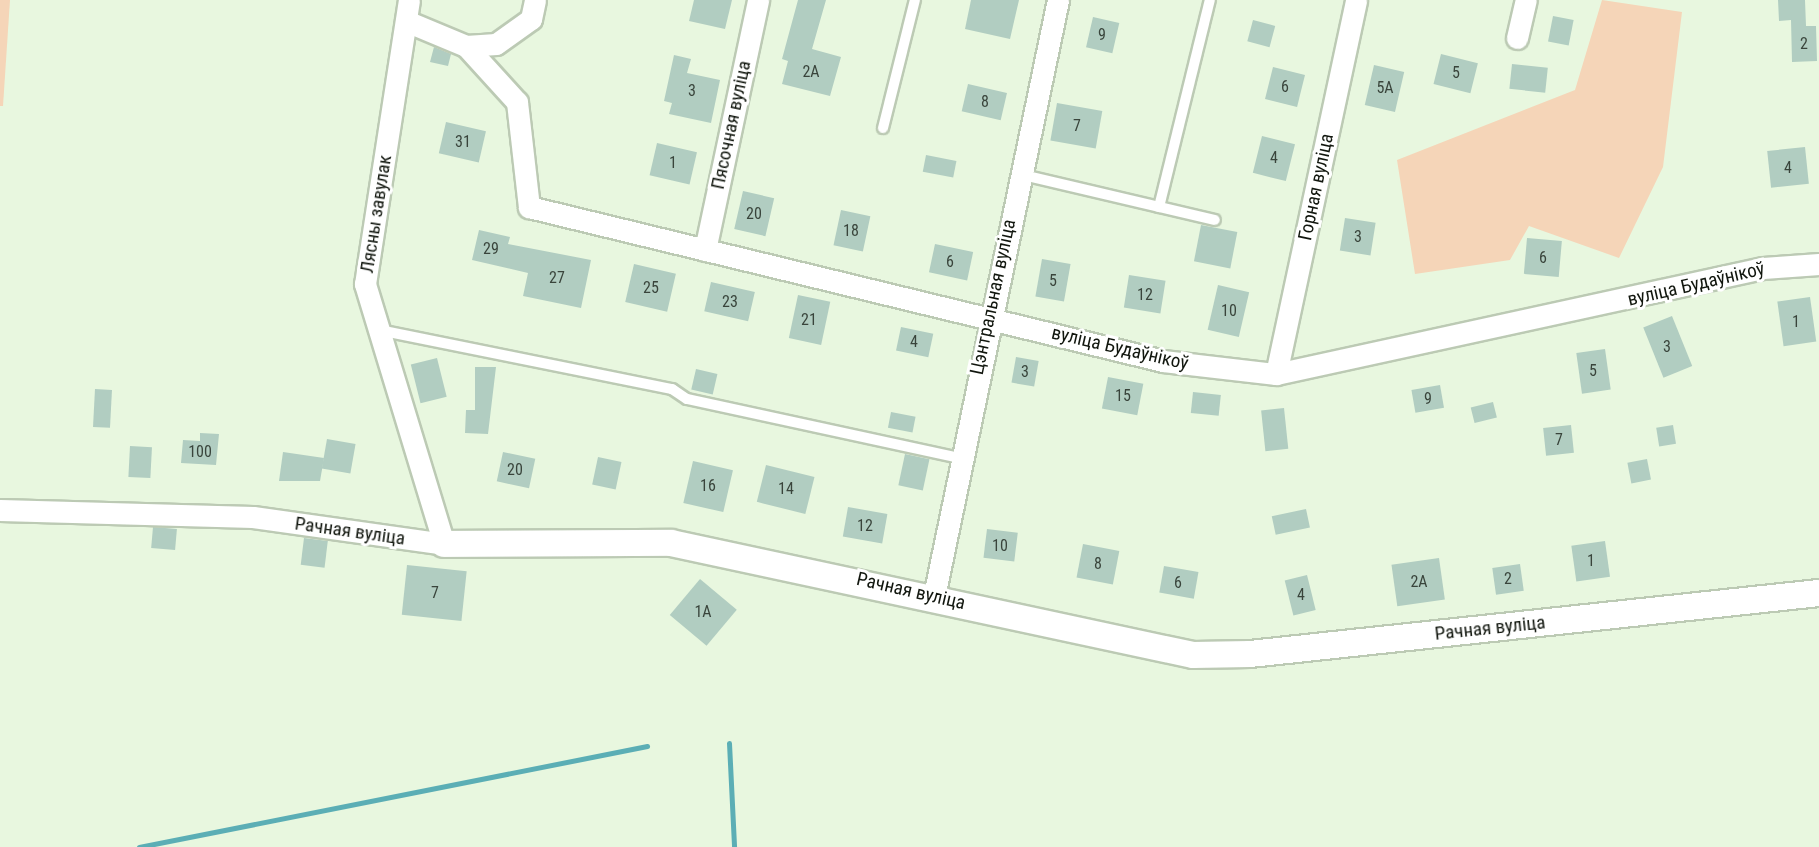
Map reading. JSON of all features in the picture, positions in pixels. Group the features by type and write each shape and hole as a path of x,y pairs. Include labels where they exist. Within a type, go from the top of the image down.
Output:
{"street":[{"name":"Пясочная вуліца","path":"705,250 758,0"},
{"name":"Цэнтральная вуліца","path":"934,596 959,458 1058,0"},
{"name":"Горная вуліца","path":"1276,374 1356,0"},
{"path":"1517,38 1526,0"},
{"path":"407,10 466,46 496,44 533,10"},
{"name":"Лясны завулак","path":"407,10 365,284 444,544"},
{"name":"вуліца Будаўнікоў","path":"466,46 517,102 529,207 1164,361 1276,374 1763,268 1819,264"},
{"name":"Рачная вуліца","path":"0,510 253,517 444,544 641,539 934,596 1136,647 1250,654 1819,593"}],"lane":[{"path":"883,128 915,0"},
{"path":"1159,207 1210,0"},
{"path":"1019,174 1215,220"},
{"path":"379,330 672,389 687,400 959,458"}],"shaded area":[{"path":"0,0 10,0 3,106 0,106"},
{"path":"1602,0 1682,12 1663,167 1619,258 1529,226 1510,260 1415,274 1397,160 1575,90"}],"building":[{"path":"694,0 732,0 725,29 689,21"},
{"path":"798,0 826,0 812,49 841,57 830,96 782,84 788,61 782,59"},
{"path":"971,0 1019,0 1010,39 965,29"},
{"path":"1778,0 1805,0 1806,26 1816,26 1817,61 1792,62 1791,20 1779,21"},
{"path":"1553,16 1574,20 1569,46 1548,42"},
{"path":"1093,17 1119,23 1112,53 1086,47"},
{"path":"1253,20 1275,26 1270,47 1247,41"},
{"path":"434,47 451,54 448,66 430,62"},
{"path":"1441,54 1478,63 1470,93 1434,84"},
{"path":"674,55 691,59 687,73 720,80 711,123 669,114 672,103 664,101"},
{"path":"1512,64 1548,68 1545,93 1509,89"},
{"path":"1374,65 1404,72 1395,112 1365,105"},
{"path":"1273,67 1305,75 1297,107 1265,99"},
{"path":"968,84 1007,93 1001,120 962,111"},
{"path":"1057,103 1102,111 1096,148 1050,140"},
{"path":"446,122 486,131 479,162 439,153"},
{"path":"1262,136 1295,144 1286,181 1253,173"},
{"path":"657,143 697,152 690,184 650,175"},
{"path":"1805,147 1809,184 1771,188 1767,151"},
{"path":"926,155 956,161 953,178 923,172"},
{"path":"743,191 774,198 765,236 734,229"},
{"path":"841,210 870,216 863,251 834,245"},
{"path":"1345,218 1376,223 1370,255 1340,251"},
{"path":"1201,225 1237,232 1230,268 1194,261"},
{"path":"479,230 510,237 508,244 591,260 581,308 523,296 528,273 472,260"},
{"path":"1527,238 1562,241 1559,277 1524,274"},
{"path":"935,244 973,252 967,280 929,272"},
{"path":"1042,259 1071,264 1064,301 1035,296"},
{"path":"634,264 676,274 667,312 625,302"},
{"path":"1129,275 1166,281 1160,313 1124,308"},
{"path":"711,282 755,292 748,321 704,311"},
{"path":"1218,285 1249,292 1239,337 1208,330"},
{"path":"798,295 830,302 821,345 789,338"},
{"path":"1810,297 1816,342 1784,346 1777,302"},
{"path":"1672,316 1692,366 1663,378 1643,328"},
{"path":"901,327 933,334 928,357 896,350"},
{"path":"1605,349 1611,390 1582,394 1576,353"},
{"path":"1016,357 1039,361 1034,387 1011,383"},
{"path":"437,358 447,397 420,403 411,365"},
{"path":"475,367 496,367 488,434 465,433 466,410 475,410"},
{"path":"696,369 717,374 713,394 691,389"},
{"path":"1108,377 1143,384 1137,415 1102,408"},
{"path":"1440,385 1444,408 1415,413 1411,390"},
{"path":"95,389 112,390 110,428 93,427"},
{"path":"1193,392 1221,395 1219,416 1191,413"},
{"path":"1493,402 1497,418 1475,423 1471,408"},
{"path":"1284,408 1288,449 1265,451 1261,410"},
{"path":"891,412 916,417 912,432 888,428"},
{"path":"1571,425 1574,453 1546,456 1543,428"},
{"path":"1673,425 1676,444 1659,446 1656,428"},
{"path":"200,433 219,434 216,465 181,463 183,440 200,441"},
{"path":"327,439 356,444 350,474 322,469"},
{"path":"130,446 152,447 150,478 128,477"},
{"path":"283,452 324,458 320,481 279,481"},
{"path":"503,452 535,459 529,488 497,481"},
{"path":"905,454 929,459 923,490 898,485"},
{"path":"598,457 621,462 616,489 592,484"},
{"path":"1647,459 1651,480 1631,483 1627,463"},
{"path":"693,461 733,470 723,512 683,503"},
{"path":"766,465 815,477 805,514 757,502"},
{"path":"848,507 887,514 882,543 843,537"},
{"path":"1306,509 1310,528 1276,535 1272,516"},
{"path":"153,527 177,529 175,550 151,548"},
{"path":"987,529 1018,533 1014,562 983,558"},
{"path":"304,538 328,541 325,568 301,565"},
{"path":"1605,541 1610,577 1576,581 1571,546"},
{"path":"1083,544 1119,551 1113,584 1077,577"},
{"path":"1439,558 1445,600 1397,606 1391,565"},
{"path":"1520,564 1524,591 1496,595 1492,568"},
{"path":"407,565 467,571 461,621 402,615"},
{"path":"1164,566 1198,572 1194,599 1159,593"},
{"path":"1307,575 1316,610 1293,615 1285,581"},
{"path":"700,579 737,610 707,646 670,615"}],"waterway":[{"path":"729,743 734,847"},
{"path":"139,847 647,746"}]}
